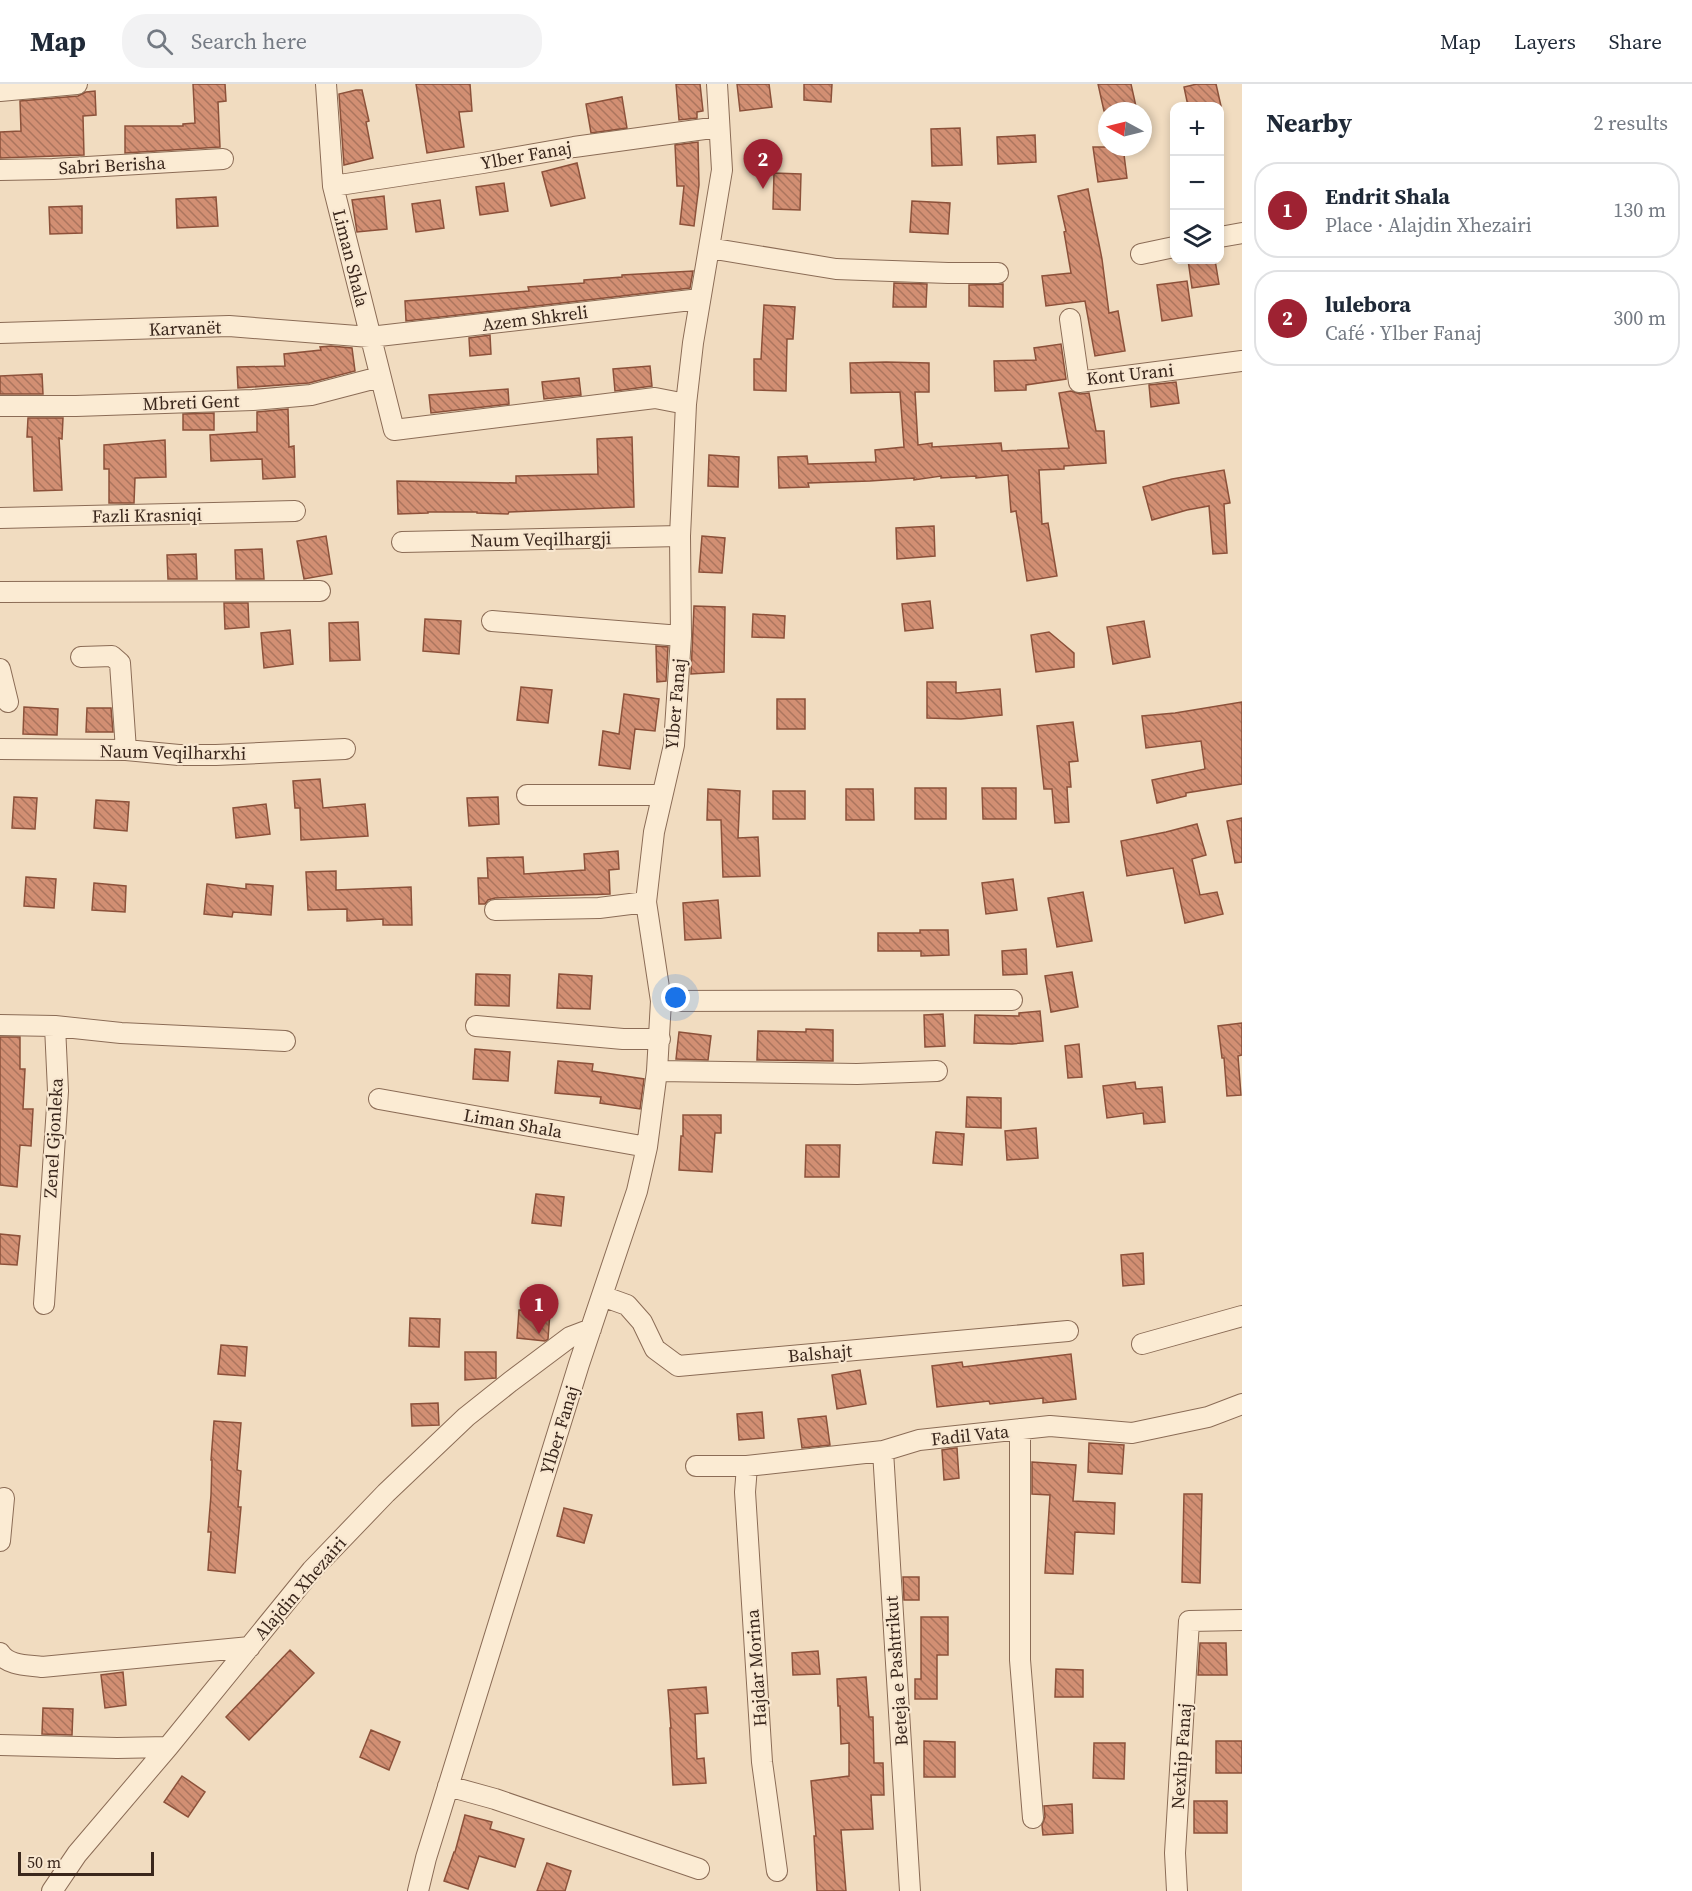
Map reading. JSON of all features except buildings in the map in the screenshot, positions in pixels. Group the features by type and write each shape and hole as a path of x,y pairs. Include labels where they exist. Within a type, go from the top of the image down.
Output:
{"street":[{"path":"0,91 77,84"},
{"name":"Liman Shala","path":"326,84 333,186 394,430 655,398 686,404"},
{"name":"Ylber Fanaj","path":"418,1891 426,1857 499,1617 636,1191 647,1147 657,1071 661,1001 646,902 654,832 674,745 681,636 680,536 686,404 693,343 722,171 717,84"},
{"name":"Ylber Fanaj","path":"333,186 573,147 719,127"},
{"name":"Sabri Berisha","path":"0,170 223,159"},
{"path":"1224,236 1242,233"},
{"path":"709,248 836,268 998,273"},
{"path":"1142,254 1170,248"},
{"name":"Azem Shkreli","path":"370,337 700,299"},
{"name":"Kont Urani","path":"1070,318 1079,382 1242,361"},
{"name":"Karvanët","path":"0,333 229,326 370,337"},
{"name":"Mbreti Gent","path":"0,406 76,406 253,400 311,395 380,377"},
{"name":"Fazli Krasniqi","path":"0,518 295,511"},
{"name":"Naum Veqilhargji","path":"402,542 680,536"},
{"path":"0,592 320,591"},
{"path":"492,621 681,636"},
{"path":"81,657 112,656 120,663 126,750"},
{"path":"0,669 9,702"},
{"name":"Naum Veqilharxhi","path":"0,749 126,750 216,755 345,749"},
{"path":"527,795 661,795"},
{"path":"495,910 599,908 646,902"},
{"path":"661,1001 1012,1000"},
{"path":"0,1025 55,1026 121,1033 285,1041"},
{"name":"Zenel Gjonleka","path":"44,1304 57,1091 55,1026"},
{"path":"476,1026 623,1040 660,1039"},
{"path":"657,1071 857,1074 937,1071"},
{"name":"Liman Shala","path":"379,1099 647,1147"},
{"name":"Balshajt","path":"602,1296 627,1305 642,1322 655,1349 678,1366 1068,1331"},
{"path":"1142,1344 1242,1316"},
{"name":"Alajdin Xhezairi","path":"52,1891 77,1854 168,1747 312,1570 386,1493 466,1417 562,1342 591,1329"},
{"name":"Fadil Vata","path":"696,1466 747,1466 883,1451 919,1440 1050,1426 1132,1433 1208,1417 1242,1404"},
{"path":"1020,1429 1020,1660 1033,1818"},
{"name":"Beteja e Pashtrikut","path":"883,1451 910,1891"},
{"name":"Hajdar Morina","path":"747,1466 745,1492 762,1762 777,1871"},
{"path":"0,1540 4,1498"},
{"name":"Nexhip Fanaj","path":"1177,1891 1176,1832 1189,1621 1242,1620"},
{"path":"0,1653 4,1660 13,1663 42,1667 250,1647"},
{"path":"0,1745 168,1747"},
{"path":"448,1786 495,1799 699,1869"},
{"path":"426,1857 434,1891"}],"place":[{"name":"lulebora","path":"763,189"},
{"name":"Endrit Shala","path":"539,1334"}]}
